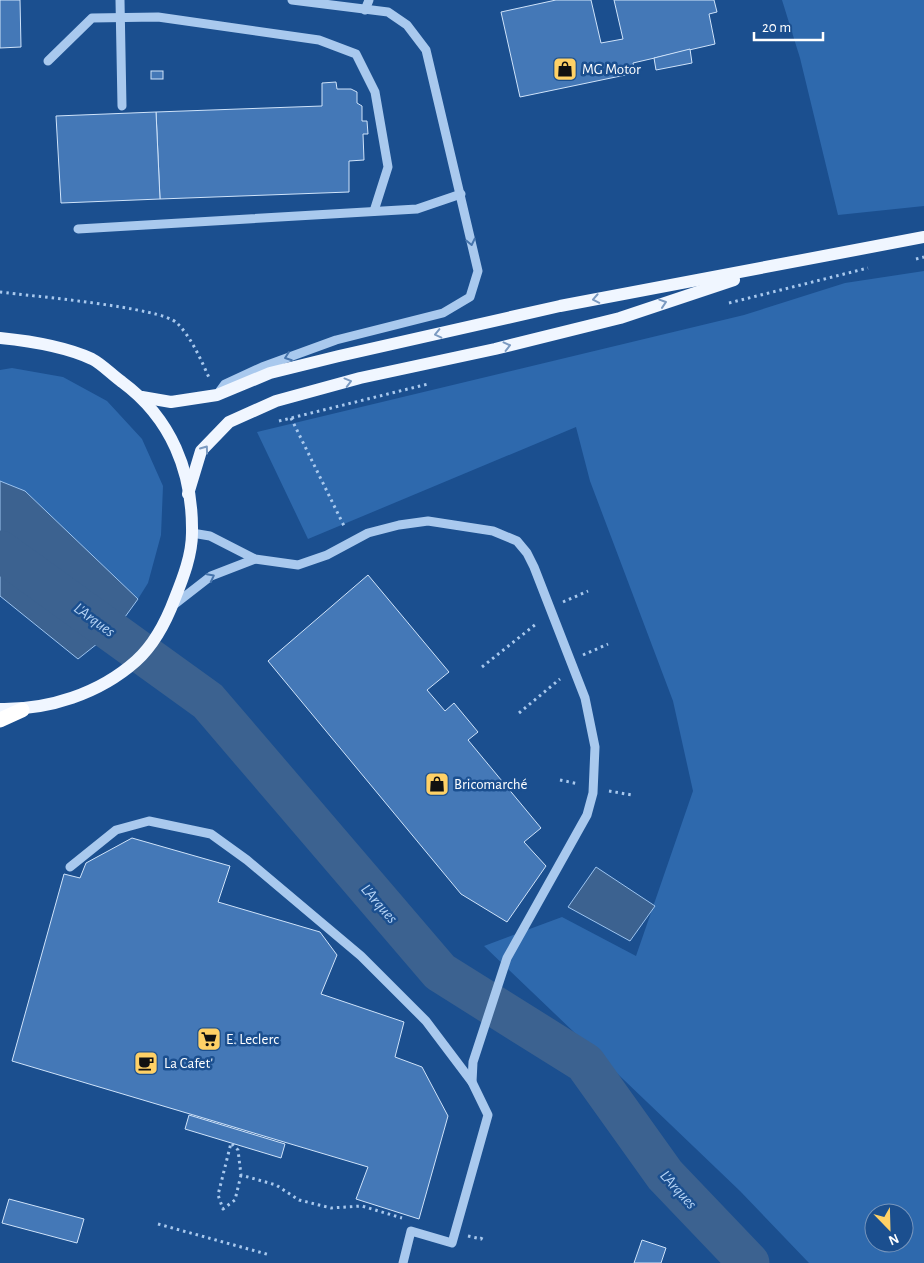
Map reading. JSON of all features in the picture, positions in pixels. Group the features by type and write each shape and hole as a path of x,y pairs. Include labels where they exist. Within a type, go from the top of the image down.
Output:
{"highway":[{"path":"0,720 22,710"}],"main road":[{"path":"142,397 171,402 217,395 270,372 560,306 924,237"},
{"path":"188,494 201,451 229,422 276,401 360,378 495,349 620,318 782,264"},
{"path":"0,338 32,341 92,360 142,397 168,431 185,470 192,533 186,570 164,626 142,655 119,675 62,702 22,710 0,709"}],"lane":[{"path":"120,0 118,17 122,106"},
{"path":"217,395 225,384 262,366 336,340 443,313 470,297 478,271 426,50 407,25 388,12 292,0"},
{"path":"365,10 369,0"},
{"path":"48,61 92,18 118,17 158,17 319,40 356,54 375,92 388,167 374,211"},
{"path":"78,230 417,209 461,194"},
{"path":"192,533 210,536 255,559 298,565 327,555 368,533 428,521 493,531 517,540 527,553 584,698 595,747 594,793 587,815 507,958 473,1062 472,1082"},
{"path":"172,606 211,576 255,559"},
{"path":"70,867 116,830 149,821 211,834 247,860 361,956 426,1021 472,1082 488,1115 452,1242 412,1231 403,1263"}],"path":[{"path":"0,292 153,312 177,322 201,360 217,395"},
{"path":"273,422 291,418 352,542"},
{"path":"563,602 588,591"},
{"path":"482,667 536,624"},
{"path":"582,656 608,644"},
{"path":"519,713 560,679"},
{"path":"560,780 584,785"},
{"path":"606,790 632,795"},
{"path":"231,1143 238,1150 241,1175 235,1200 223,1209 218,1195 231,1143"},
{"path":"241,1175 276,1185 299,1200 331,1208 362,1206 408,1220"},
{"path":"158,1224 270,1255"},
{"path":"455,1233 481,1240 482,1238"}],"shaded area":[{"path":"782,0 924,0 924,206 838,215 800,58"},
{"path":"924,271 924,1263 809,1263 740,1191 484,946 562,917 636,956 693,791 673,701 590,481 576,427 308,539 257,432 744,315 845,283"},
{"path":"12,368 63,377 107,401 142,439 163,486 161,535 148,583 138,599 25,491 0,481 0,370"}],"water":[{"path":"0,481 25,491 138,599 117,628 78,659 0,596"},
{"path":"596,867 655,906 630,941 568,907"}],"building":[{"path":"0,0 20,0 21,47 0,48"},
{"path":"556,0 591,0 601,43 623,39 614,0 714,0 717,12 709,14 715,44 633,63 635,73 520,97 501,12"},
{"path":"690,49 692,63 656,70 654,58"},
{"path":"151,71 163,71 163,79 151,79"},
{"path":"336,82 337,89 351,89 357,92 357,103 362,106 362,121 367,121 368,134 363,134 364,160 349,161 349,192 160,199 156,112 322,106 322,83"},
{"path":"156,112 160,199 61,203 56,116"},
{"name":"Bricomarché","path":"368,575 449,672 427,690 445,711 454,703 478,732 468,740 541,828 524,842 546,866 507,922 461,894 268,661"},
{"name":"E. Leclerc","path":"132,838 230,866 218,902 320,932 337,955 321,994 404,1022 395,1057 422,1067 448,1116 419,1219 356,1199 368,1167 12,1061 64,874 80,878 86,863"},
{"path":"189,1115 285,1144 281,1158 185,1129"},
{"path":"9,1199 84,1219 77,1243 2,1223"},
{"path":"642,1240 666,1248 661,1263 634,1263"}],"waterway":[{"name":"L'Arques","path":"0,551 208,701 440,972 585,1063 665,1175 749,1263"}],"place":[{"name":"MG Motor","path":"565,69"},
{"name":"Bricomarché","path":"437,784"},
{"name":"E. Leclerc","path":"209,1039"},
{"name":"La Cafet'","path":"146,1063"}]}
